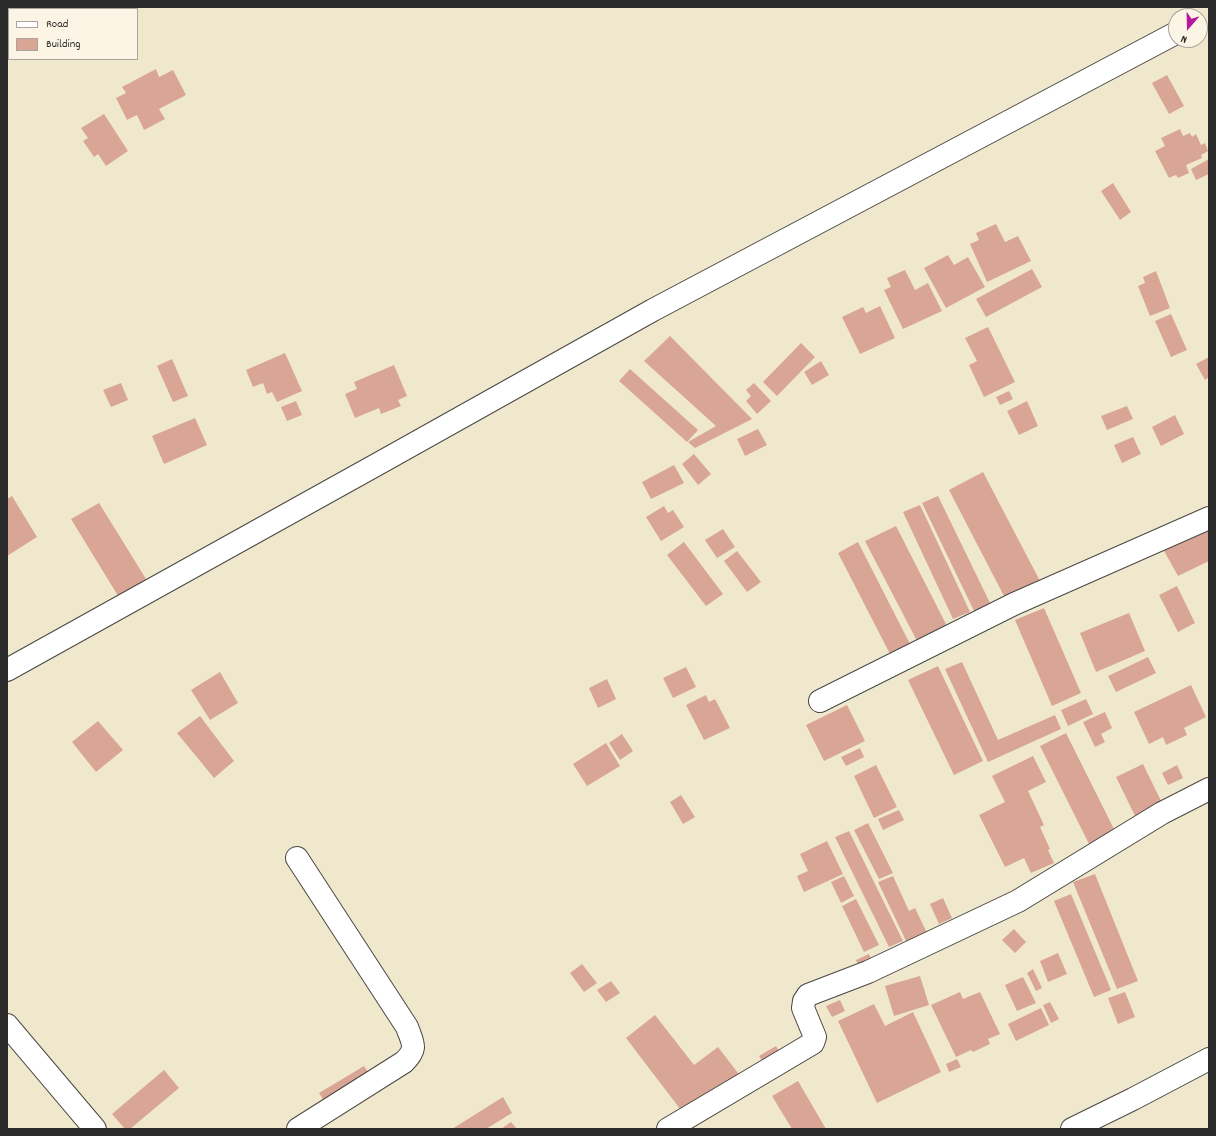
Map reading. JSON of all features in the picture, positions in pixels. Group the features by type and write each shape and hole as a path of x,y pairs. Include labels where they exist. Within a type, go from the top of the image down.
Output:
{"street":[{"path":"7,670 653,310 1168,37"},
{"path":"820,701 1014,604 1209,518"},
{"path":"668,1129 813,1043 815,1038 803,1008 804,1001 808,995 868,972 1018,901 1162,813 1209,789"},
{"path":"297,858 407,1027 414,1044 412,1054 404,1062 298,1129"},
{"path":"7,1025 95,1129"},
{"path":"1072,1129 1209,1059"}],"building":[{"path":"156,69 159,77 173,70 186,95 159,109 165,119 144,130 137,115 127,120 116,98 126,93 122,87"},
{"path":"1167,75 1184,106 1169,114 1152,83"},
{"path":"104,114 128,151 106,166 98,154 94,157 83,141 88,138 81,128"},
{"path":"1180,129 1183,136 1190,133 1192,137 1196,134 1201,145 1205,143 1208,151 1201,155 1202,158 1186,165 1189,173 1178,178 1176,175 1169,178 1155,151 1165,146 1161,138"},
{"path":"1209,159 1209,174 1196,180 1191,169"},
{"path":"1113,183 1131,212 1120,220 1101,191"},
{"path":"996,224 1005,242 1018,236 1031,261 987,282 970,244 979,240 976,233"},
{"path":"948,255 954,265 968,257 985,287 946,308 924,268"},
{"path":"1032,269 1042,287 986,317 976,299"},
{"path":"905,270 915,290 928,283 942,311 903,329 884,290 891,287 887,278"},
{"path":"1156,271 1170,308 1150,316 1138,286 1145,283 1143,277"},
{"path":"880,306 895,338 860,354 842,317 863,307 866,313"},
{"path":"1171,314 1187,350 1171,357 1155,321"},
{"path":"988,327 1015,382 984,397 969,365 977,361 965,338"},
{"path":"670,336 752,419 695,448 688,442 716,426 644,361"},
{"path":"801,343 815,357 777,396 763,382"},
{"path":"285,353 302,391 277,402 272,392 267,394 263,383 253,387 246,370"},
{"path":"1209,357 1209,377 1205,380 1196,364"},
{"path":"172,359 188,396 173,402 157,366"},
{"path":"821,361 829,375 812,385 804,372"},
{"path":"394,365 407,396 398,400 401,406 381,414 379,408 355,418 345,394 357,389 354,382"},
{"path":"630,369 698,430 687,442 619,381"},
{"path":"121,383 128,400 111,407 103,390"},
{"path":"754,383 771,401 757,414 746,401 751,396 746,390"},
{"path":"1009,391 1013,399 1000,405 996,397"},
{"path":"296,401 302,415 287,421 281,407"},
{"path":"1027,401 1038,426 1019,435 1007,411"},
{"path":"1127,406 1133,419 1107,430 1101,416"},
{"path":"1175,415 1184,434 1161,446 1152,427"},
{"path":"195,418 207,445 164,464 152,436"},
{"path":"758,429 767,445 745,456 737,439"},
{"path":"1133,437 1141,454 1122,463 1114,445"},
{"path":"694,454 711,474 698,485 682,464"},
{"path":"674,465 684,483 651,499 642,482"},
{"path":"983,472 1040,581 1005,598 949,490"},
{"path":"12,496 37,537 7,556 7,499"},
{"path":"938,496 991,605 975,613 922,503"},
{"path":"99,503 151,587 123,604 71,519"},
{"path":"920,505 970,612 953,619 903,512"},
{"path":"664,506 668,513 673,510 684,527 661,541 646,517"},
{"path":"896,526 947,626 917,641 865,541"},
{"path":"1209,526 1209,561 1178,576 1163,549"},
{"path":"723,529 735,547 717,558 705,540"},
{"path":"684,542 723,594 706,606 667,555"},
{"path":"858,542 910,644 890,654 838,553"},
{"path":"737,551 761,582 747,592 724,561"},
{"path":"1177,586 1195,623 1178,632 1159,595"},
{"path":"1044,608 1081,693 1052,706 1015,620"},
{"path":"1129,613 1145,651 1096,672 1080,633"},
{"path":"1148,657 1156,673 1116,692 1108,676"},
{"path":"962,662 998,740 1055,715 1061,729 988,762 945,669"},
{"path":"938,666 983,761 954,775 908,680"},
{"path":"686,667 696,687 673,698 663,678"},
{"path":"220,672 238,703 210,720 191,690"},
{"path":"607,679 616,699 598,708 589,688"},
{"path":"1191,685 1206,717 1184,728 1187,735 1166,745 1163,737 1149,744 1134,712"},
{"path":"706,695 709,702 715,699 730,728 704,740 686,705"},
{"path":"1086,699 1093,714 1068,726 1061,710"},
{"path":"847,705 865,741 824,761 806,725"},
{"path":"1105,712 1112,728 1101,734 1105,742 1095,747 1083,722"},
{"path":"200,716 234,761 214,778 177,733"},
{"path":"98,721 123,750 96,772 72,742"},
{"path":"1066,733 1115,831 1089,844 1040,746"},
{"path":"622,734 633,751 620,760 609,743"},
{"path":"606,743 620,766 587,786 573,764"},
{"path":"860,748 864,757 846,766 841,757"},
{"path":"1033,756 1046,782 1028,791 1044,825 1040,827 1050,849 1048,850 1054,863 1031,873 1024,858 1005,867 979,815 1005,802 992,776"},
{"path":"1143,764 1164,807 1137,820 1116,777"},
{"path":"876,765 897,807 874,818 854,776"},
{"path":"1177,765 1183,778 1168,785 1162,773"},
{"path":"681,795 695,817 683,824 670,802"},
{"path":"899,810 904,820 883,830 878,819"},
{"path":"868,823 893,873 879,879 854,830"},
{"path":"849,831 903,941 889,947 835,837"},
{"path":"827,841 843,874 804,892 797,876 808,871 800,854"},
{"path":"1095,874 1138,981 1117,989 1073,882"},
{"path":"844,876 854,896 841,903 831,882"},
{"path":"893,876 909,911 915,908 927,933 907,943 878,882"},
{"path":"1071,894 1111,990 1094,997 1054,901"},
{"path":"943,898 952,918 939,924 930,904"},
{"path":"856,899 879,945 864,952 842,906"},
{"path":"1014,929 1026,942 1015,953 1002,940"},
{"path":"1058,953 1067,974 1048,982 1040,961"},
{"path":"869,954 872,961 859,967 856,960"},
{"path":"582,964 597,983 584,992 570,973"},
{"path":"1033,969 1042,988 1036,991 1027,973"},
{"path":"920,976 929,1005 894,1016 885,986"},
{"path":"1023,977 1036,1003 1017,1011 1005,985"},
{"path":"611,981 620,993 606,1002 597,990"},
{"path":"960,992 963,999 980,992 1000,1034 988,1039 990,1044 973,1052 971,1050 956,1057 931,1005"},
{"path":"1125,992 1135,1017 1118,1024 1108,998"},
{"path":"840,1000 845,1011 832,1017 826,1006"},
{"path":"1050,1002 1059,1019 1051,1023 1043,1005"},
{"path":"874,1004 885,1026 913,1012 941,1072 877,1103 838,1021"},
{"path":"1041,1008 1049,1025 1016,1041 1008,1024"},
{"path":"655,1015 694,1065 718,1047 741,1077 687,1118 626,1038"},
{"path":"776,1046 783,1058 767,1068 759,1056"},
{"path":"957,1059 961,1067 949,1072 946,1064"},
{"path":"364,1066 373,1080 328,1107 319,1093"},
{"path":"164,1070 179,1088 130,1129 125,1129 112,1114"},
{"path":"798,1081 826,1129 792,1129 772,1096"},
{"path":"503,1097 512,1113 486,1129 452,1129"},
{"path":"511,1122 517,1129 501,1129"}]}
